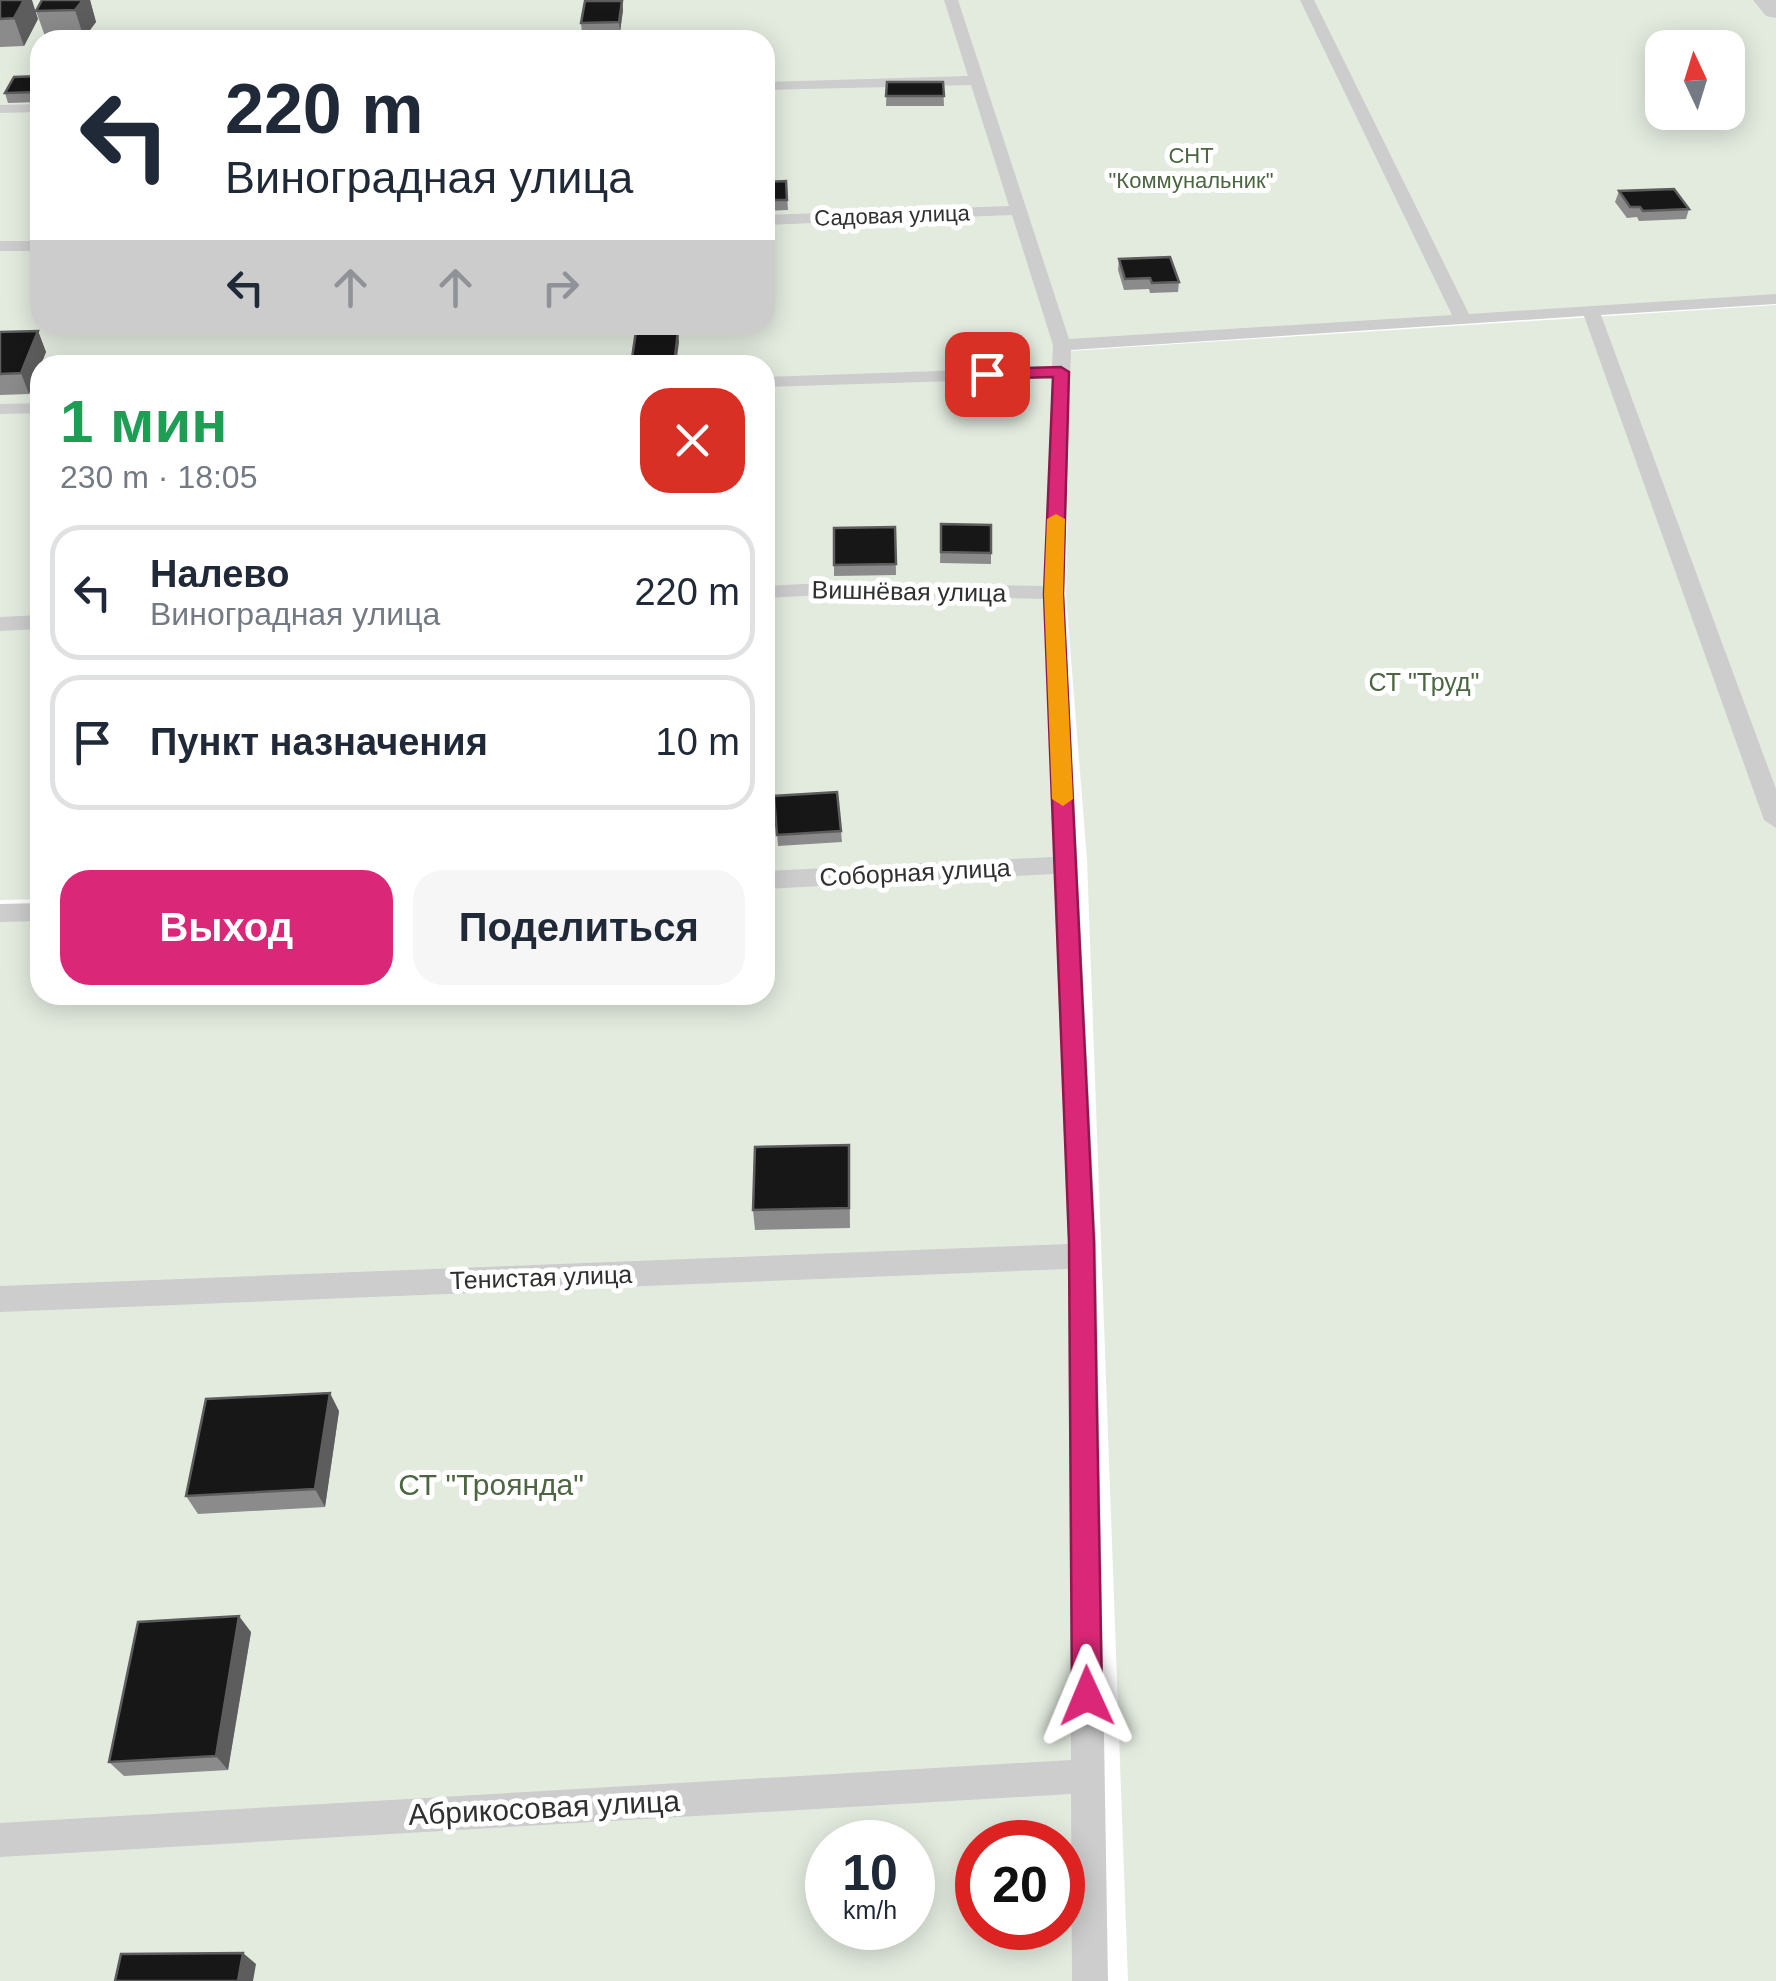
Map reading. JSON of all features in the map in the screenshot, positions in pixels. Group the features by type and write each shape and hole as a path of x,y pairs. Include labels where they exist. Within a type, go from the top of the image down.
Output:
{"street":[{"path":"1768,0 1776,10"}],"lane":[{"path":"952,0 1019,210 1061,359 1054,594 1082,1256 1090,1981"},
{"path":"1306,0 1463,319"},
{"path":"775,86 977,80"},
{"path":"0,109 30,108"},
{"name":"Садовая улица","path":"775,220 1019,210"},
{"path":"0,246 30,246"},
{"path":"775,381 1061,359 1463,319 1776,299"},
{"path":"1591,311 1776,820"},
{"path":"0,409 30,408"},
{"name":"Вишнёвая улица","path":"775,591 843,588 1054,594"},
{"path":"0,624 30,622"},
{"name":"Соборная улица","path":"775,879 1066,864"},
{"path":"0,914 30,912"},
{"name":"Тенистая улица","path":"0,1299 1082,1256"},
{"name":"Абрикосовая улица","path":"0,1840 1088,1776"}],"green space":[{"name":"СТ \"Троянда\"","path":"0,0 1768,0 1776,10 1776,298 1062,346 1054,594 1081,1820 955,1820 955,1950 1084,1950 1085,1981 0,1981 0,918 30,916 30,1005 775,1005 775,355 30,355 30,899 0,900"},
{"name":"СТ \"Труд\"","path":"1776,305 1776,1981 1128,1981 1087,860 1066,595 1070,351"}],"building":[{"path":"0,0 24,0 14,18 0,19"},
{"path":"42,0 83,0 75,10 36,11"},
{"path":"585,1 622,1 619,22 581,23"},
{"path":"30,76 30,92 5,93 14,77"},
{"path":"887,82 943,82 944,96 886,96"},
{"path":"786,181 787,200 775,200 775,182"},
{"path":"1674,189 1689,209 1643,211 1630,207 1619,191"},
{"path":"1170,257 1179,282 1125,279 1119,259"},
{"path":"30,331 30,335 36,335 21,373 0,374 0,332"},
{"path":"635,335 678,335 675,355 632,355"},
{"path":"941,524 991,525 991,553 941,552"},
{"path":"895,527 896,564 834,565 834,528"},
{"path":"837,792 841,831 777,835 775,796"},
{"path":"849,1145 849,1208 753,1210 755,1147"},
{"path":"330,1393 315,1489 186,1496 206,1399"},
{"path":"239,1616 216,1756 109,1762 138,1622"},
{"path":"243,1953 238,1981 115,1981 121,1954"}],"slow traffic":[{"path":"1056,519 1054,594 1063,799"}],"route":[{"path":"987,374 1061,372 1054,594 1082,1242 1087,1696"}],"park label":[{"name":"СНТ \"Коммунальник\"","path":"1191,168"}]}
